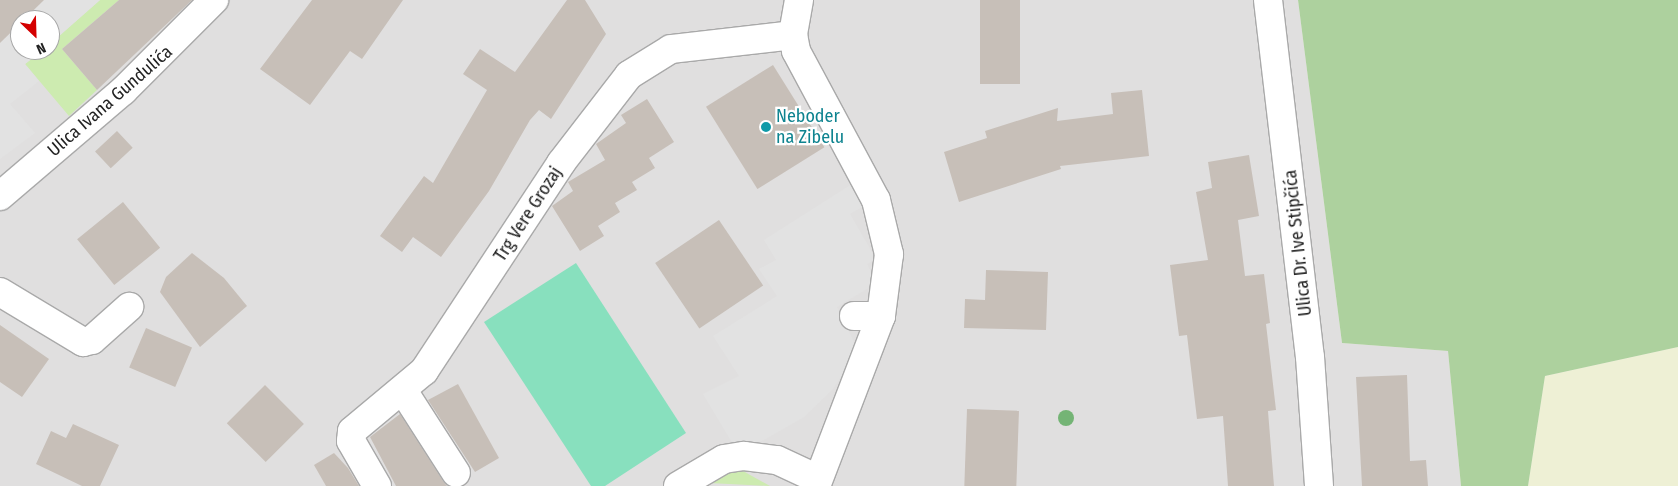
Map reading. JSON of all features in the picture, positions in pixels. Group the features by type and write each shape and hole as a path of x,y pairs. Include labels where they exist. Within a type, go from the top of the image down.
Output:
{"street":[{"name":"Ulica Ivana Gundulića","path":"0,196 188,31 214,0"},
{"path":"687,484 724,459 744,456 777,460 817,482 881,316 889,254 874,219 860,166 800,62 793,35 799,0"},
{"name":"Ulica Dr. Ive Stipčića","path":"1268,0 1309,348 1319,486"},
{"name":"Trg Vere Grozaj","path":"376,486 350,434 404,392 436,355 561,163 629,75 678,47 793,35"},
{"path":"0,292 84,342 92,340 128,307"},
{"path":"854,316 881,316"},
{"path":"404,392 456,472"}],"shaded area":[{"path":"0,0 1298,0 1342,343 1448,351 1461,486 0,486"},
{"path":"41,0 100,0 60,35 60,10 32,10"},
{"path":"10,33 10,60 30,60 25,64 39,81 10,104 35,133 0,159 0,42"},
{"path":"852,184 862,207 850,214 876,259 867,264 877,283 837,307 856,346 855,355 833,389 804,417 739,454 703,394 739,376 713,336 777,296 759,269 776,260 764,240"}],"green space":[{"path":"100,0 119,0 62,49 97,90 69,116 25,64 30,60 60,60 60,35"},
{"path":"1298,0 1678,0 1678,347 1545,376 1528,486 1461,486 1448,351 1342,343"},
{"path":"576,263 686,433 605,486 591,486 484,322"},
{"path":"1678,347 1678,486 1528,486 1545,376"},
{"path":"743,471 770,486 709,483 730,473"}],"building":[{"path":"0,0 44,0 34,10 10,10 10,33 0,43"},
{"path":"119,0 192,0 97,90 62,49"},
{"path":"312,0 403,0 362,59 350,51 310,105 260,69"},
{"path":"567,0 585,0 606,34 551,119 539,110 530,120 489,191 441,257 413,237 402,252 380,236 424,176 433,183 487,90 463,74 480,49 515,72"},
{"path":"980,0 1020,0 1020,84 980,84"},
{"name":"Neboder na Zibelu","path":"773,65 824,147 757,189 706,107"},
{"path":"1142,90 1149,156 1060,166 1061,169 959,202 944,152 987,138 985,131 1058,108 1057,121 1113,114 1111,93"},
{"path":"647,99 674,142 649,158 655,168 632,182 637,190 615,203 620,212 598,226 604,236 580,251 552,206 573,191 568,182 605,160 596,144 626,123 621,115"},
{"path":"117,131 133,148 111,168 95,151"},
{"path":"1249,155 1259,216 1238,220 1245,276 1264,274 1270,323 1266,324 1276,410 1268,411 1274,486 1228,486 1223,416 1197,419 1187,335 1179,336 1170,265 1208,260 1196,192 1212,188 1208,162"},
{"path":"123,202 160,248 114,285 77,239"},
{"path":"719,220 763,285 699,329 655,263"},
{"path":"192,253 224,278 247,306 200,347 160,292 166,277"},
{"path":"986,270 1048,272 1046,330 964,328 965,299 985,300"},
{"path":"0,325 49,359 22,397 0,382"},
{"path":"146,328 192,348 175,387 129,368"},
{"path":"1407,375 1410,461 1426,460 1428,486 1362,486 1356,377"},
{"path":"458,384 499,458 475,472 428,400"},
{"path":"265,385 304,424 266,462 227,423"},
{"path":"967,409 1019,411 1016,486 964,486"},
{"path":"400,414 447,486 396,486 370,437"},
{"path":"73,424 119,445 100,486 82,486 36,464 51,431 66,438"},
{"path":"334,453 348,468 359,486 326,486 314,465"}],"place":[{"name":"Neboder na Zibelu","path":"766,127"}]}
